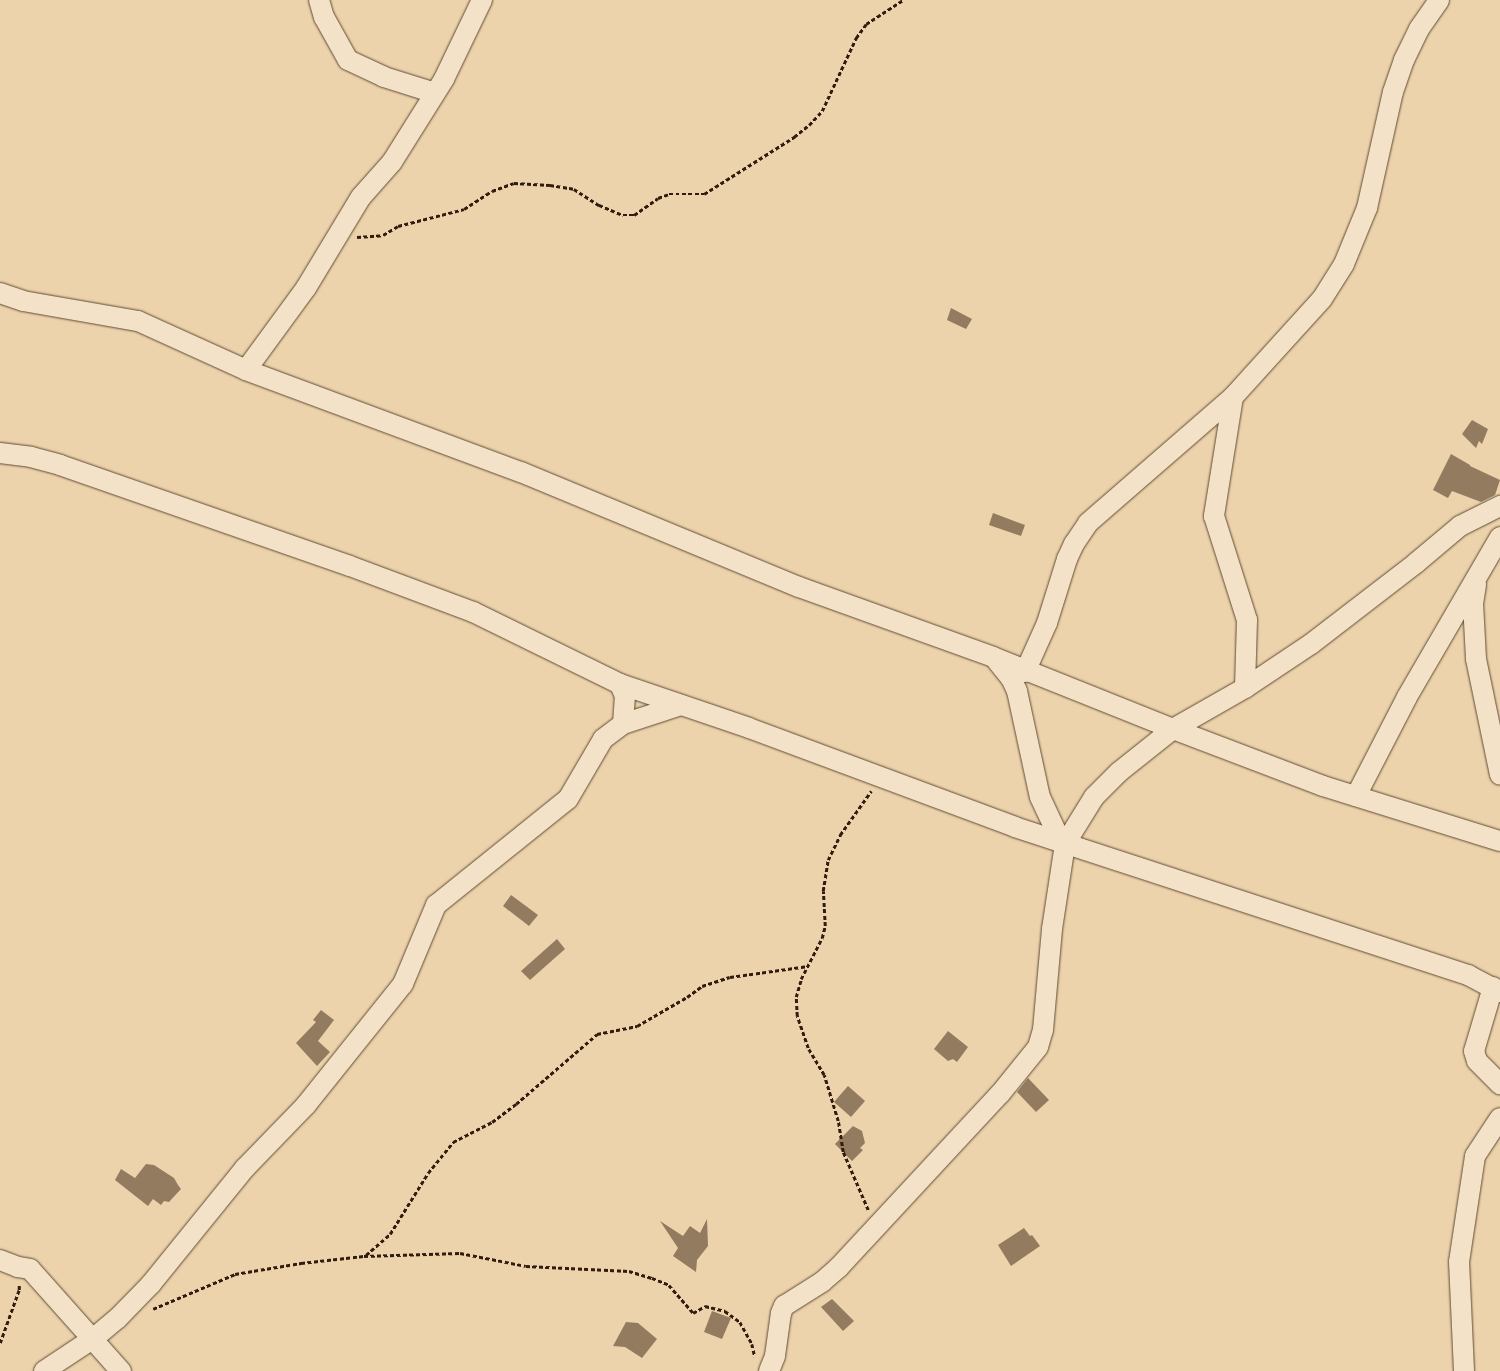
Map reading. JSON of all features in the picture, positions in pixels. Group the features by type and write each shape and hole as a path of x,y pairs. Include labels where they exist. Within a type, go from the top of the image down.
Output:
{"street":[{"path":"319,0 324,17 348,60 384,77 435,93"},
{"path":"246,370 306,288 361,197 392,162 435,93 482,0"},
{"path":"1025,672 1047,623 1067,559 1080,533 1088,523 1233,396 1322,299 1344,264 1367,208 1393,92 1404,60 1439,0"},
{"path":"0,293 32,303 138,321 246,370 521,472 799,587 993,657 1025,672 1173,730 1323,786 1500,841"},
{"path":"1233,396 1214,516 1247,620 1245,688"},
{"path":"0,453 31,457 60,465 473,612 620,684 879,778 1063,843 1459,972 1496,989 1474,1051 1478,1061 1500,1084"},
{"path":"762,1366 777,1348 781,1313 784,1306 822,1282 839,1267 1000,1094 1038,1047 1044,1030 1052,929 1063,843 1104,786 1173,730 1245,688 1311,644 1416,563 1460,526 1500,506"},
{"path":"1356,796 1407,697 1500,537"},
{"path":"1477,576 1473,603 1476,659 1500,776"},
{"path":"993,657 1011,678 1017,691 1040,797 1063,843"},
{"path":"620,684 625,696 623,724"},
{"path":"44,1371 94,1338 151,1284 245,1168 306,1106 404,984 436,905 568,799 603,739 623,724 681,705"},
{"path":"1464,1371 1459,1262 1475,1156 1500,1118"},
{"path":"9,1264 30,1269 94,1338 121,1371"}],"path":[{"path":"339,234 365,238 384,235 398,226 464,209 492,191 514,184 550,185 574,189 599,205 623,215 634,215 658,198 668,194 704,194 809,125 822,111 856,38 866,24 903,0"},
{"path":"876,1227 843,1152 838,1121 824,1075 808,1048 797,1016 796,997 808,966 822,938 825,926 823,891 828,860 840,836 879,778"},
{"path":"364,1256 390,1234 428,1173 453,1142 492,1122 516,1104 597,1034 637,1026 687,997 702,986 730,977 808,966"},
{"path":"151,1310 235,1274 301,1263 364,1256 460,1253 526,1266 629,1271 669,1285 693,1313 705,1306 724,1312 740,1322 762,1366"},
{"path":"0,1343 19,1290 9,1264"}],"building":[{"path":"951,308 972,319 966,329 947,320"},
{"path":"1472,420 1488,429 1482,444 1479,441 1476,448 1462,434"},
{"path":"1451,454 1470,466 1500,480 1495,495 1481,502 1452,491 1448,498 1433,490"},
{"path":"993,513 1025,525 1021,536 989,525"},
{"path":"511,895 538,915 529,926 503,906"},
{"path":"557,939 565,949 530,980 521,971"},
{"path":"321,1010 334,1020 318,1041 330,1052 317,1066 296,1043 316,1022 313,1020"},
{"path":"948,1031 968,1047 957,1062 953,1059 948,1061 934,1049"},
{"path":"1028,1078 1049,1100 1036,1112 1017,1092"},
{"path":"848,1086 865,1101 851,1117 834,1102"},
{"path":"853,1126 862,1131 865,1143 860,1148 863,1150 852,1161 835,1144"},
{"path":"146,1164 154,1165 174,1178 181,1189 169,1202 164,1201 161,1205 153,1199 148,1206 115,1180 121,1169 135,1178"},
{"path":"707,1219 708,1246 697,1260 696,1272 673,1256 678,1248 660,1221 683,1236 690,1226 700,1233"},
{"path":"1024,1228 1040,1246 1011,1266 998,1245"},
{"path":"832,1299 854,1321 843,1331 821,1307"},
{"path":"712,1311 731,1318 722,1339 704,1332"},
{"path":"626,1322 638,1323 657,1339 642,1358 625,1347 613,1346"}]}
